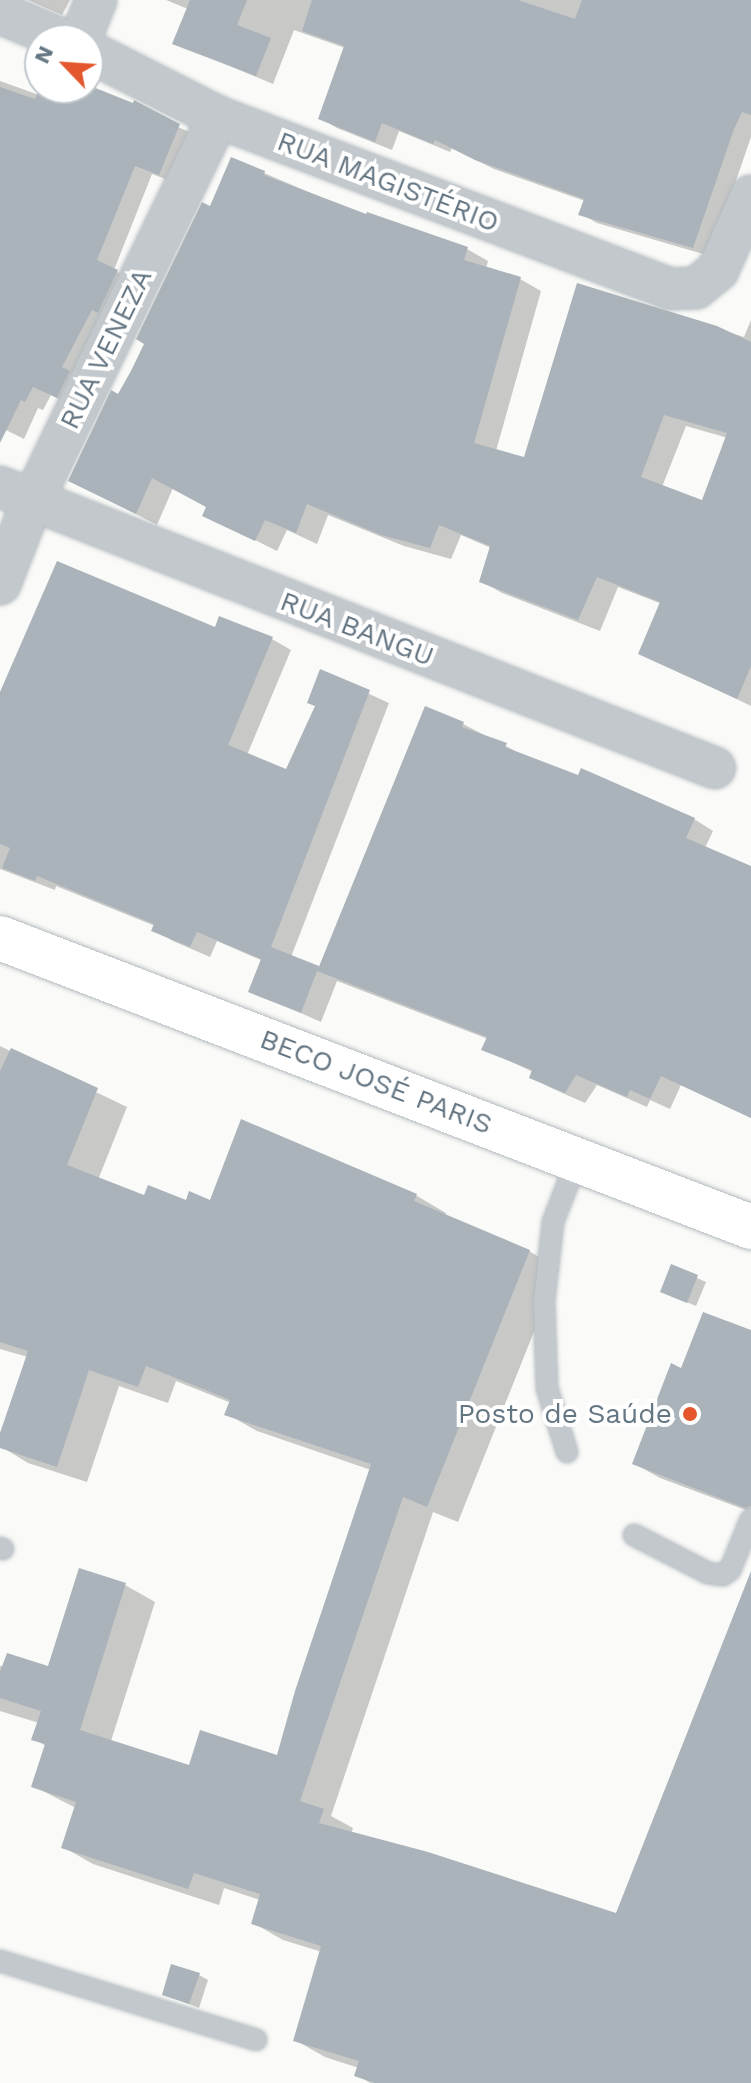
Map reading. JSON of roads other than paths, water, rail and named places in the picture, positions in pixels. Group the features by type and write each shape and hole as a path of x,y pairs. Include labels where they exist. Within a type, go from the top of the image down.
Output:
{"street":[{"path":"86,24 96,0"},
{"path":"0,13 26,24"},
{"name":"RUA MAGISTÉRIO","path":"104,59 218,117 670,289 696,288 718,270 751,196"},
{"name":"RUA VENEZA","path":"0,584 16,494 218,117"},
{"name":"RUA BANGU","path":"16,494 715,768"},
{"name":"BECO JOSÉ PARIS","path":"0,938 751,1227"}],"lane":[{"path":"567,1452 547,1388 544,1301 553,1222 577,1160"},
{"path":"634,1535 708,1573 723,1575 730,1570 751,1519"},
{"path":"0,1961 256,2040"}],"place":[{"name":"Posto de Saúde","path":"690,1414"}]}
